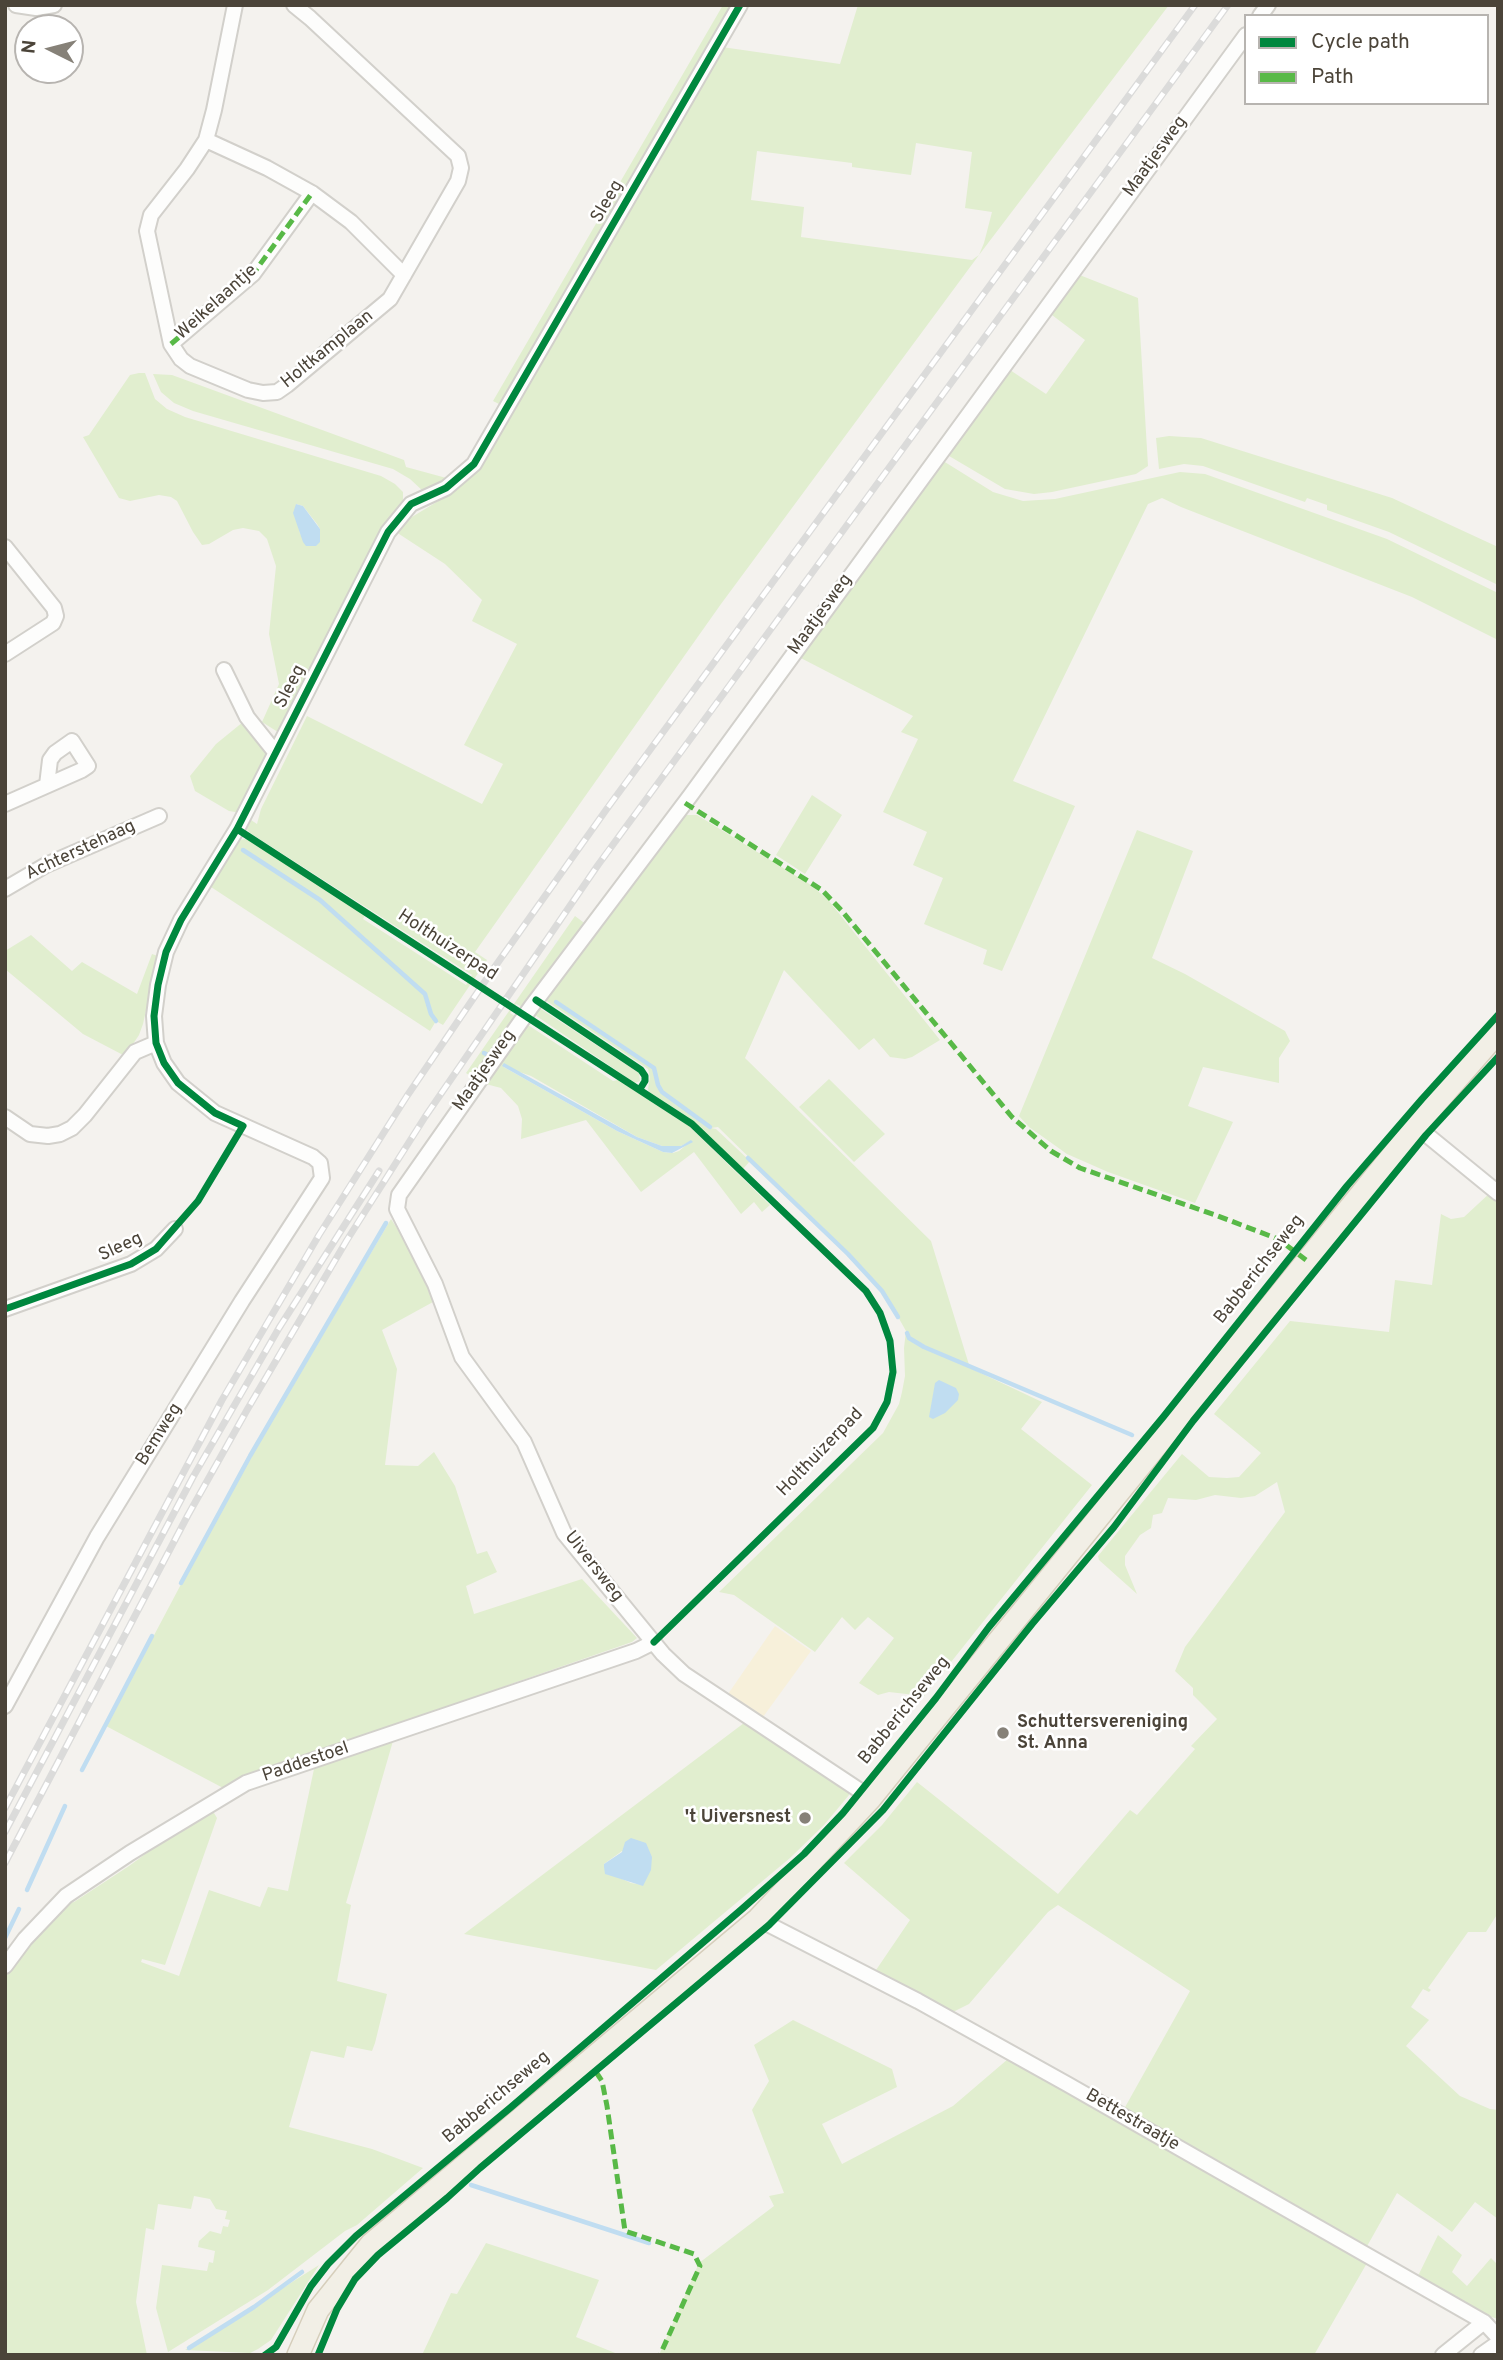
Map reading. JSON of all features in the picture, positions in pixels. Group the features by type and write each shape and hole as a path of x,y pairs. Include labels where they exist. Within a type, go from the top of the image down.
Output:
{"main road":[{"name":"Babberichseweg","path":"298,2355 318,2309 371,2244 758,1919 871,1798 1416,1126 1498,1032"}],"street":[{"path":"16,5 36,8 54,5"},
{"path":"171,344 148,231 150,215 187,169 206,140 217,99 235,5"},
{"name":"Holtkamplaan","path":"171,344 181,359 190,366 248,390 277,392 390,299 458,181 461,168 458,156 294,5"},
{"name":"Sleeg","path":"323,1170 313,1157 215,1113 178,1083 164,1063 156,1043 153,1016 166,952 180,920 237,829 388,532 411,504 446,488 474,464 740,5"},
{"name":"Maatjesweg","path":"399,1195 531,1007 685,803 1244,38"},
{"path":"206,140 267,168 312,193 351,222 404,275"},
{"name":"Weikelaantje","path":"171,344 253,274 312,193"},
{"path":"5,547 54,608 56,616 53,623 5,654"},
{"path":"224,670 247,717 275,752"},
{"path":"5,804 47,785"},
{"name":"Achterstehaag","path":"5,890 46,865 159,816"},
{"path":"5,1117 30,1134 60,1134 72,1128 85,1115 135,1052 156,1043"},
{"path":"1416,1126 1498,1193"},
{"name":"Bemweg","path":"5,1706 10,1684 97,1537 242,1301 317,1186 323,1170"},
{"name":"Uiversweg","path":"399,1195 397,1209 435,1284 461,1357 524,1441 564,1533 654,1643 684,1674 871,1798"},
{"name":"Sleeg","path":"5,1309 131,1264 156,1249 176,1230"},
{"name":"Paddestoel","path":"5,1966 25,1939 66,1896 130,1853 246,1783 654,1643"},
{"name":"Bettestraatje","path":"758,1919 918,2001 1068,2084 1484,2322 1498,2337"},
{"path":"1443,2355 1484,2322"},
{"path":"1481,2355 1498,2343"}],"green space":[{"path":"723,5 737,5 505,407 493,401"},
{"path":"858,5 1169,5 979,255 721,604 475,952 487,960 443,1025 436,1021 430,1031 208,885 238,840 247,839 365,915 363,919 466,985 472,975 250,833 245,827 248,818 257,824 261,809 307,716 482,804 503,764 464,745 517,644 472,621 482,600 445,564 396,532 407,520 458,489 473,475 722,47 840,64","holes":["916,143 972,152 965,208 992,212 984,243 979,255 972,260 801,237 804,207 751,200 757,151 852,163 852,167 911,175"]},
{"path":"1077,274 1138,298 1148,466 1136,474 1052,492 1034,494 1005,489 944,453 1007,368 1046,394 1085,340 1048,312"},
{"path":"145,373 155,399 167,409 185,417 381,476 403,492 403,500 390,517 281,734 262,722 279,684 269,634 276,566 267,539 259,531 243,528 202,545 177,501 171,497 159,495 130,501 119,498 83,437 89,435 130,375","holes":["296,504 303,506 320,529 320,542 300,534"]},
{"path":"153,374 172,375 404,460 406,467 450,479 424,492 393,469 193,411 174,403 161,392"},
{"path":"1156,438 1201,438 1392,498 1498,547 1498,585 1389,532 1327,510 1327,505 1307,498 1305,502 1203,466 1184,464 1159,469"},
{"path":"940,459 993,492 1023,501 1055,499 1180,472 1205,474 1387,539 1498,593 1498,640 1412,597 1162,498 1148,504 1013,781 1075,806 1002,971 983,964 987,950 924,924 943,878 913,865 927,832 883,812 918,739 901,732 913,716 795,655"},
{"path":"243,722 261,740 268,758 241,813 229,811 195,791 190,776 216,744"},
{"path":"812,795 842,815 805,874 776,855"},
{"path":"682,815 697,815 811,885 829,901 940,1040 905,1059 890,1057 874,1038 859,1050 784,970 745,1058 931,1241 970,1368 1042,1402 1021,1429 1092,1485 924,1696 889,1692 878,1695 859,1683 894,1638 868,1617 855,1630 842,1617 815,1652 734,1595 719,1592 883,1433 899,1404 902,1392 906,1331 884,1292 873,1279 718,1127 711,1128 716,1129 750,1161 743,1169 688,1117 649,1092 648,1069 545,1000"},
{"path":"1137,830 1193,851 1152,958 1285,1031 1290,1041 1279,1058 1279,1083 1203,1067 1188,1106 1233,1122 1195,1203 1108,1172 1067,1154 1029,1127 1019,1116"},
{"path":"575,916 587,925 524,1008 516,1004 510,1013 518,1018 475,1079 466,1073"},
{"path":"31,935 72,971 82,962 137,994 152,954 158,956 143,1024 125,1056 83,1034 5,969 5,951"},
{"path":"538,1007 639,1073 640,1081 635,1083 532,1013"},
{"path":"525,1023 613,1081 618,1080 689,1126 770,1205 762,1212 754,1202 741,1214 694,1152 641,1192 586,1120 521,1139 522,1119 518,1106 501,1088 482,1083","holes":["502,1066 531,1076 637,1137 662,1146 681,1146 691,1141 679,1151 663,1152 617,1131"]},
{"path":"829,1079 885,1134 854,1162 799,1107"},
{"path":"1491,1192 1498,1198 1498,1913 1486,1932 1468,1932 1428,1988 1431,1990 1429,1992 1423,1989 1411,2007 1429,2020 1406,2046 1460,2096 1498,2110 1498,2219 1475,2202 1452,2232 1397,2193 1366,2248 1124,2109 1190,1991 1058,1905 1048,1912 969,2004 951,2013 874,1973 910,1920 844,1863 882,1825 917,1782 1058,1894 1130,1810 1137,1815 1195,1749 1191,1746 1217,1719 1193,1695 1193,1688 1175,1671 1185,1647 1285,1512 1277,1482 1255,1496 1241,1498 1215,1495 1196,1500 1168,1498 1162,1513 1153,1515 1151,1528 1140,1535 1125,1556 1125,1565 1137,1594 1099,1560 1098,1556 1182,1454 1209,1477 1227,1478 1239,1477 1261,1453 1214,1414 1290,1321 1389,1332 1395,1280 1432,1285 1441,1214 1451,1219 1464,1217"},
{"path":"391,1219 412,1251 433,1302 382,1330 397,1369 385,1465 418,1466 434,1452 455,1486 477,1554 487,1551 497,1572 466,1586 474,1614 582,1579 637,1638 225,1789 106,1726 233,1486"},
{"path":"744,1723 849,1789 849,1795 824,1825 790,1858 656,1970 464,1934","holes":["622,1851 643,1885 611,1874 604,1864"]},
{"path":"393,1741 346,1903 351,1905 337,1981 387,1994 375,2043 372,2051 347,2046 344,2058 311,2051 289,2127 372,2149 423,2168 357,2225 345,2231 268,2290 168,2352 156,2308 162,2265 207,2271 209,2262 213,2263 215,2251 198,2247 199,2241 210,2231 221,2234 223,2226 228,2227 230,2220 225,2219 227,2211 216,2209 210,2199 194,2196 191,2209 158,2204 154,2230 146,2228 136,2302 147,2355 5,2355 5,1978 22,1952 66,1903 74,1902 129,1866 211,1808 217,1818 165,1965 142,1959 141,1962 179,1976 209,1890 260,1907 268,1887 288,1891 314,1769"},
{"path":"793,2020 892,2069 897,2087 822,2124 842,2164 953,2106 1008,2059 1367,2263 1314,2355 659,2355 699,2263 774,2206 769,2196 784,2193 752,2110 769,2081 754,2045"},
{"path":"1438,2235 1462,2255 1452,2272 1467,2286 1491,2258 1498,2265 1498,2319 1482,2314 1417,2278"},
{"path":"486,2243 599,2280 576,2337 620,2355 422,2355 451,2293 457,2294"},
{"path":"319,2265 271,2340 258,2349 250,2353 185,2350"}],"sand":[{"path":"775,1626 811,1651 763,1717 728,1694"}],"water":[{"path":"296,504 303,506 320,529 320,542 316,546 306,546 303,542 293,513"},
{"path":"504,1063 637,1137 662,1146 681,1146 691,1140 693,1142 672,1153 663,1152 617,1131 502,1066"},
{"path":"939,1380 956,1388 959,1394 958,1400 945,1413 933,1419 929,1417 935,1383"},
{"path":"631,1838 646,1843 652,1857 651,1870 643,1886 605,1874 604,1864 622,1852 625,1842"}],"waterway":[{"path":"243,850 320,900 425,994 436,1021"},
{"path":"556,1002 654,1068 662,1092 710,1127"},
{"path":"748,1158 848,1254 882,1291 898,1317"},
{"path":"181,1583 250,1456 386,1223"},
{"path":"907,1333 909,1338 924,1347 1132,1435"},
{"path":"82,1770 152,1636"},
{"path":"27,1890 65,1806"},
{"path":"5,1938 19,1909"},
{"path":"471,2185 649,2243"},
{"path":"189,2348 254,2307 302,2272"}],"railway":[{"path":"5,1808 222,1400 319,1235 407,1096 606,810 1195,5"},
{"path":"5,1863 188,1515 247,1410 347,1240 425,1117 598,865 1228,5"},
{"path":"5,1832 193,1477 279,1328 379,1171"}],"marked path":[{"path":"171,344 253,274 312,193"},
{"path":"685,803 822,890 1012,1117 1051,1151 1080,1168 1278,1239 1306,1260"},
{"path":"596,2072 602,2081 607,2106 625,2231 694,2254 700,2266 660,2355"}],"cycle path":[{"path":"5,1309 131,1264 156,1249 198,1201 243,1126 215,1113 178,1083 164,1063 156,1043 154,1016 166,952 181,920 237,829 388,532 411,504 446,488 474,464 740,5"},
{"name":"Holthuizerpad","path":"237,829 692,1124 866,1291 880,1313 890,1341 893,1372 887,1402 873,1428 654,1642"},
{"path":"536,1000 641,1070 645,1081 640,1089"},
{"path":"265,2355 276,2347 311,2286 356,2236 742,1909 804,1854 843,1813 936,1698 989,1627 1164,1416 1347,1186 1498,1015"},
{"path":"318,2355 337,2309 355,2279 378,2255 769,1925 883,1810 1032,1624 1114,1527 1193,1421 1426,1135 1498,1057"}],"place":[{"name":"Schuttersvereniging St. Anna","path":"1003,1733"},
{"name":"'t Uiversnest","path":"805,1818"}]}
